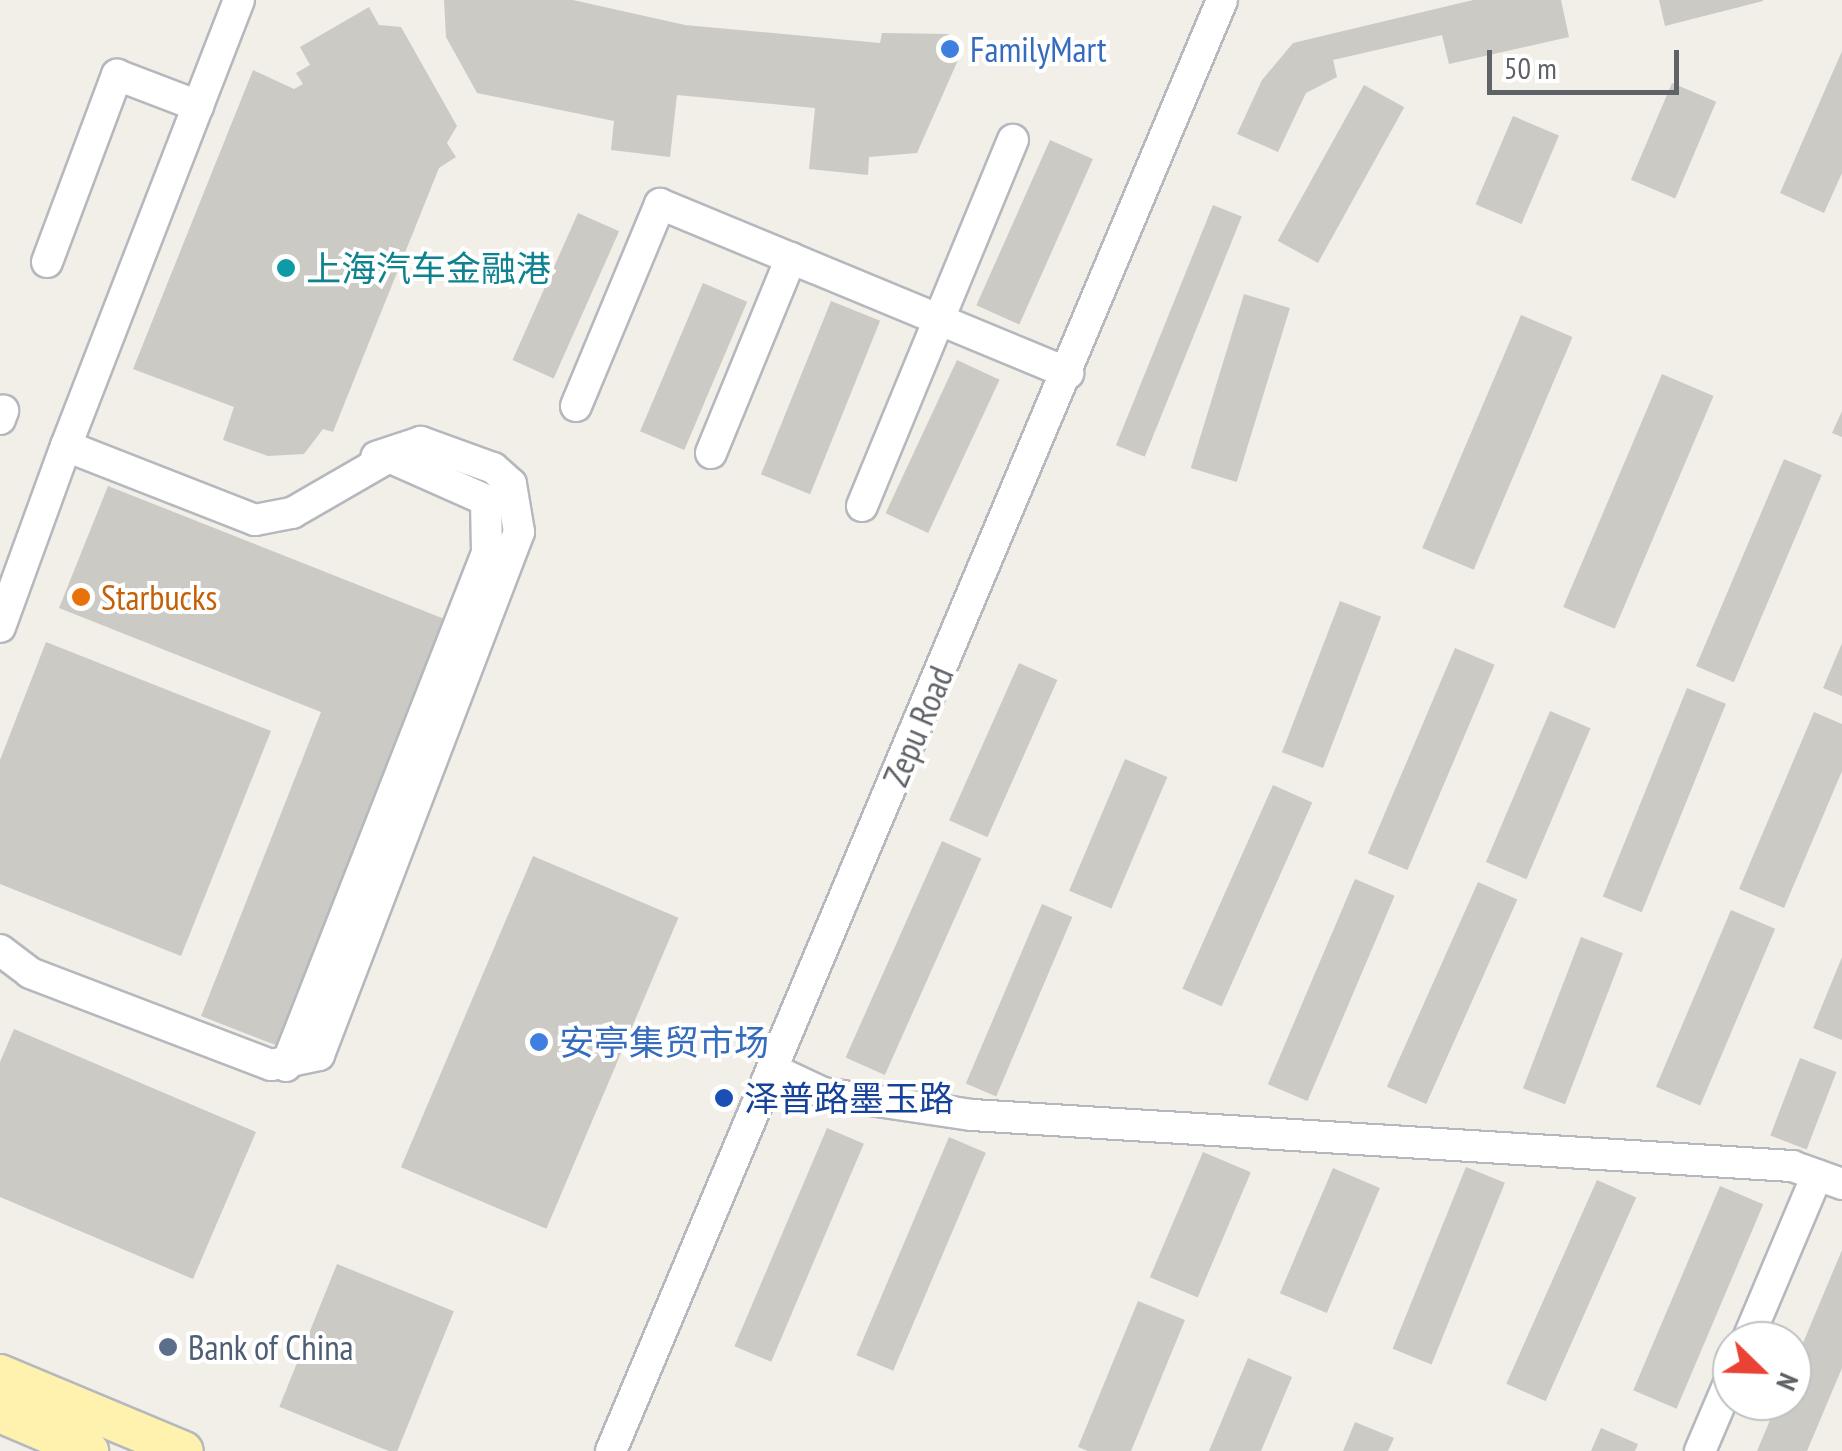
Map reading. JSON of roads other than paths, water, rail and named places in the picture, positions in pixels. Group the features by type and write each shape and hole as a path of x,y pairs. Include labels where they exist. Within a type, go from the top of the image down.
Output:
{"main road":[{"path":"0,1374 184,1451"},
{"path":"0,1413 89,1451"}],"street":[{"name":"Zepu Road","path":"610,1451 1068,373 1222,0"},
{"path":"0,627 235,10"},
{"path":"46,262 117,76 198,106"},
{"path":"862,506 1013,140"},
{"path":"576,406 660,204 1068,373"},
{"path":"710,453 791,258"},
{"path":"0,950 30,974 286,1066 319,1056 519,532 511,484 493,468 422,442 373,459 304,508 255,520 66,446"},
{"path":"772,1069 823,1093 972,1115 1792,1166 1830,1180 1757,1321"},
{"path":"1700,1451 1713,1421"}],"place":[{"name":"FamilyMart","path":"950,49"},
{"name":"上海汽车金融港","path":"286,268"},
{"name":"Starbucks","path":"81,597"},
{"name":"安亭集贸市场","path":"539,1042"},
{"name":"泽普路墨玉路","path":"724,1098"},
{"name":"Bank of China","path":"168,1347"}]}
